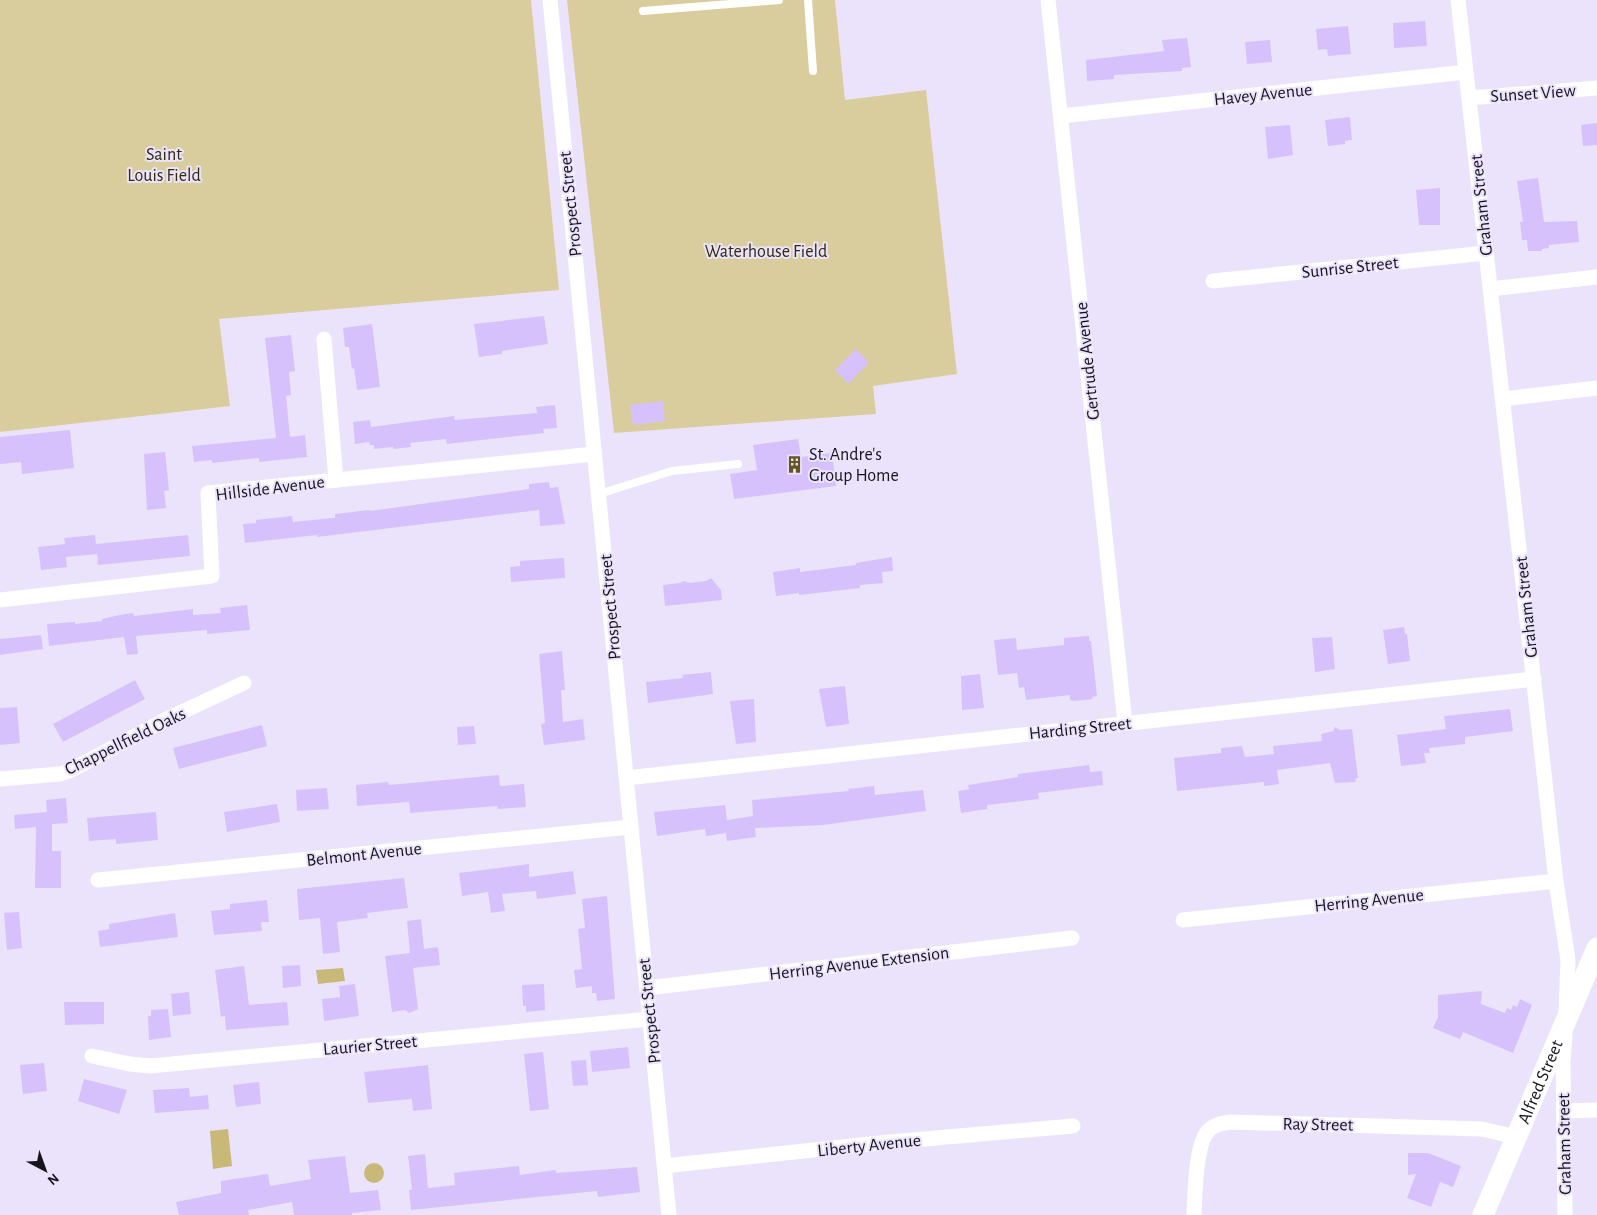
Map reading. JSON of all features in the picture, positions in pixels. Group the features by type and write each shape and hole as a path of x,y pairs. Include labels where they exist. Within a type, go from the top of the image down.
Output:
{"main road":[{"name":"Alfred Street","path":"1483,1215 1597,948"}],"street":[{"name":"Prospect Street","path":"550,0 664,1166 665,1215"},
{"name":"Gertrude Avenue","path":"1048,0 1125,723"},
{"name":"Graham Street","path":"1458,0 1556,881 1568,960 1562,1063 1565,1215"},
{"name":"Havey Avenue","path":"1060,116 1466,72"},
{"name":"Sunset View","path":"1469,98 1597,88"},
{"name":"Sunrise Street","path":"1213,281 1486,253"},
{"path":"1490,289 1597,277"},
{"path":"324,339 336,480"},
{"path":"1502,399 1597,388"},
{"name":"Hillside Avenue","path":"0,600 212,576 208,493 594,454"},
{"name":"Harding Street","path":"626,778 1534,679"},
{"name":"Chappellfield Oaks","path":"0,780 70,771 171,717 244,683"},
{"name":"Belmont Avenue","path":"98,880 631,827"},
{"name":"Herring Avenue","path":"1183,920 1556,881"},
{"name":"Herring Avenue Extension","path":"647,988 1072,938"},
{"name":"Laurier Street","path":"92,1056 150,1066 650,1019"},
{"path":"1564,1111 1597,1110"},
{"name":"Ray Street","path":"1194,1215 1201,1144 1208,1131 1220,1124 1231,1122 1482,1128 1516,1137"},
{"name":"Liberty Avenue","path":"664,1166 879,1143 1074,1126"}],"lane":[{"path":"643,11 779,0"},
{"path":"808,0 813,71"},
{"path":"599,494 672,472 738,464"}],"green space":[{"name":"Saint Louis Field","path":"0,0 531,0 559,290 219,319 230,406 0,432"},
{"name":"Waterhouse Field","path":"567,0 835,0 845,100 926,90 957,374 873,386 876,414 614,433"}],"shaded area":[{"path":"343,968 345,981 318,984 316,970"},
{"path":"228,1129 232,1166 213,1169 210,1131"},
{"path":"370,1163 378,1163 384,1169 384,1177 378,1183 370,1183 364,1177 364,1169"}],"building":[{"path":"1425,21 1427,46 1394,48 1393,23"},
{"path":"1348,26 1351,54 1328,56 1327,49 1318,50 1316,29"},
{"path":"1187,38 1191,67 1182,68 1182,71 1114,75 1114,79 1087,81 1086,60 1164,51 1162,40"},
{"path":"1270,40 1272,62 1247,64 1245,42"},
{"path":"1350,117 1352,140 1345,141 1345,144 1328,146 1325,120"},
{"path":"1597,123 1597,145 1583,146 1581,125"},
{"path":"1290,125 1293,155 1268,159 1265,127"},
{"path":"1538,178 1544,222 1577,221 1579,242 1549,245 1549,248 1542,249 1542,251 1528,251 1527,240 1522,240 1520,222 1523,222 1517,181"},
{"path":"1440,188 1440,225 1419,225 1416,190"},
{"path":"544,316 548,344 502,351 502,354 479,357 474,324"},
{"path":"372,324 380,387 357,390 349,347 345,347 343,328"},
{"path":"291,335 295,371 289,372 291,395 286,396 290,437 305,435 307,457 259,462 259,458 212,463 212,460 194,462 192,446 276,438 265,338"},
{"path":"856,349 869,363 848,384 835,370"},
{"path":"663,401 665,421 633,425 630,405"},
{"path":"555,405 557,428 543,429 544,433 447,444 446,439 410,443 411,447 393,449 393,447 374,449 374,445 370,445 369,442 355,444 353,422 370,420 371,427 454,416 455,420 537,413 536,407"},
{"path":"70,430 74,468 22,474 21,462 0,464 0,437"},
{"name":"St. Andre's Group Home","path":"798,439 801,457 832,453 836,486 734,499 730,474 757,470 753,445"},
{"path":"165,452 169,490 164,491 166,508 147,510 144,454"},
{"path":"549,482 550,488 558,487 565,524 540,526 539,510 317,537 317,535 245,543 243,524 256,523 256,520 292,516 293,522 335,518 335,514 529,489 529,484"},
{"path":"95,535 96,544 188,535 190,556 98,565 97,554 66,557 67,567 41,570 38,547 65,544 64,538"},
{"path":"892,557 893,571 882,572 883,583 860,585 860,588 776,596 773,572 800,568 800,572 856,565 856,563"},
{"path":"564,558 565,578 511,582 510,567 520,566 520,561"},
{"path":"711,578 721,590 722,600 665,606 663,585 684,581 690,583 706,581"},
{"path":"247,605 250,630 207,634 207,630 136,636 138,654 127,655 124,637 49,646 47,624 75,622 75,624 102,621 102,619 133,613 134,616 193,609 193,615 221,613 220,608"},
{"path":"1404,627 1405,634 1407,634 1410,661 1388,664 1383,630"},
{"path":"41,635 43,649 0,655 0,639"},
{"path":"1089,636 1097,696 1092,697 1093,699 1074,701 1070,700 1070,695 1026,700 1024,687 1019,688 1017,673 998,675 994,640 1016,638 1017,650 1064,645 1064,638"},
{"path":"1332,637 1335,669 1315,672 1312,638"},
{"path":"562,651 565,690 561,690 563,722 583,719 585,740 544,745 541,724 545,723 539,654"},
{"path":"711,672 713,694 648,703 646,682 683,678 682,675"},
{"path":"980,674 984,708 962,710 961,676"},
{"path":"135,680 145,699 63,742 53,724"},
{"path":"845,686 849,724 826,727 819,689"},
{"path":"754,699 756,742 736,744 730,701"},
{"path":"17,707 20,743 0,745 0,708"},
{"path":"1510,709 1513,731 1465,737 1465,744 1429,748 1430,753 1424,753 1426,763 1401,766 1397,735 1446,729 1444,716"},
{"path":"262,725 267,746 179,769 173,748"},
{"path":"474,726 476,744 458,745 457,727"},
{"path":"1335,727 1340,730 1352,729 1358,778 1355,779 1356,782 1335,783 1330,763 1277,770 1279,784 1264,786 1264,782 1177,791 1174,758 1221,753 1221,748 1242,746 1245,757 1274,754 1273,746 1322,741 1321,734 1333,731"},
{"path":"1089,765 1090,772 1102,771 1103,785 1038,793 1039,799 987,805 987,809 961,813 958,791 969,789 968,785 1018,777 1018,774"},
{"path":"499,775 500,786 524,784 526,807 498,809 497,806 410,813 409,802 357,806 356,785 388,782 389,785"},
{"path":"874,786 875,795 923,790 926,811 823,825 755,828 756,837 727,841 726,833 706,836 705,829 657,836 654,812 725,805 727,820 753,816 752,800 849,791 848,789"},
{"path":"327,788 329,809 297,811 296,790"},
{"path":"66,798 68,823 52,824 52,851 61,851 61,888 35,888 36,827 15,829 14,815 47,812 46,800"},
{"path":"277,804 280,822 227,832 224,812"},
{"path":"156,812 158,840 116,844 116,839 89,841 87,818"},
{"path":"529,864 529,877 573,871 576,894 537,899 536,891 502,894 505,911 491,913 488,892 462,896 459,873"},
{"path":"404,878 408,908 367,913 368,918 337,922 340,952 323,954 320,918 299,920 297,889"},
{"path":"607,896 615,999 597,1001 596,993 592,993 592,986 576,988 574,970 582,969 578,929 585,928 582,899"},
{"path":"267,900 269,922 261,922 262,931 214,935 211,911 230,909 230,904"},
{"path":"19,912 22,948 7,950 4,913"},
{"path":"175,913 178,937 100,947 98,931 109,929 109,924"},
{"path":"421,919 424,949 438,947 440,965 413,968 418,1009 409,1013 405,1010 392,1012 385,956 410,953 407,921"},
{"path":"300,965 301,986 283,988 282,966"},
{"path":"244,966 249,1005 287,1002 289,1025 226,1030 225,1016 221,1017 215,970"},
{"path":"355,984 359,1016 324,1021 322,999 340,997 339,986"},
{"path":"544,984 545,1010 526,1012 526,1006 523,1006 522,985"},
{"path":"1482,991 1481,1004 1505,1013 1507,1008 1511,1010 1513,1005 1517,1007 1520,999 1532,1005 1513,1053 1463,1032 1460,1039 1433,1028 1438,1017 1438,995"},
{"path":"189,992 191,1014 173,1016 171,994"},
{"path":"64,1002 104,1002 104,1024 65,1025"},
{"path":"168,1009 171,1037 149,1040 148,1016 151,1016 151,1010"},
{"path":"628,1047 630,1068 592,1072 590,1051"},
{"path":"543,1052 549,1109 530,1111 524,1054"},
{"path":"586,1060 588,1085 573,1086 571,1061"},
{"path":"44,1063 47,1091 23,1094 20,1065"},
{"path":"428,1065 432,1109 413,1111 412,1099 368,1103 364,1072"},
{"path":"84,1079 127,1090 119,1114 78,1101"},
{"path":"259,1082 261,1104 236,1107 233,1085"},
{"path":"189,1088 190,1097 208,1095 209,1109 155,1113 153,1090"},
{"path":"1408,1153 1428,1153 1461,1166 1453,1187 1440,1182 1431,1207 1407,1198 1416,1174 1408,1175"},
{"path":"425,1154 428,1188 455,1185 454,1173 469,1171 519,1166 520,1175 556,1170 556,1173 637,1167 640,1192 598,1197 597,1191 411,1210 409,1190 412,1190 408,1156"},
{"path":"345,1156 350,1193 378,1190 381,1210 352,1213 352,1215 294,1215 292,1202 248,1210 249,1215 179,1215 176,1202 221,1193 221,1181 268,1174 270,1186 311,1179 308,1160"}],"place":[{"name":"St. Andre's Group Home","path":"795,464"}]}
